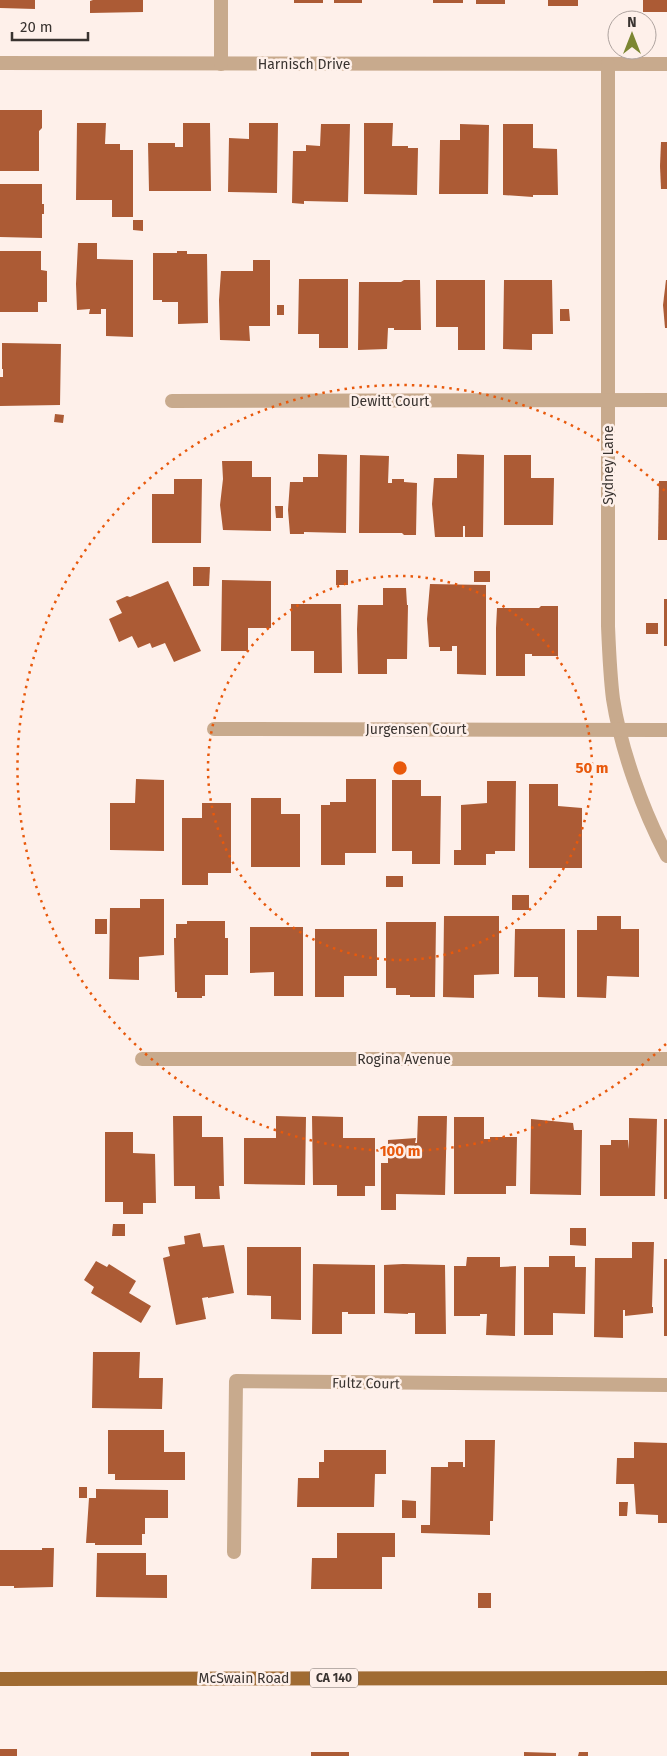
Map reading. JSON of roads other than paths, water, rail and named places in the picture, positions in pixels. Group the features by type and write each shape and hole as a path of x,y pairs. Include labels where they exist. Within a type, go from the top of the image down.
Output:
{"main road":[{"name":"McSwain Road","path":"0,1679 667,1678"}],"street":[{"path":"221,0 221,64"},
{"name":"Harnisch Drive","path":"0,63 667,64"},
{"name":"Sydney Lane","path":"608,64 608,626 611,684 619,729 641,797 654,832 667,856"},
{"name":"Dewitt Court","path":"172,401 667,400"},
{"name":"Jurgensen Court","path":"214,729 667,730"},
{"name":"Rogina Avenue","path":"142,1059 667,1059"},
{"name":"Fultz Court","path":"234,1552 236,1382 667,1386"}]}
